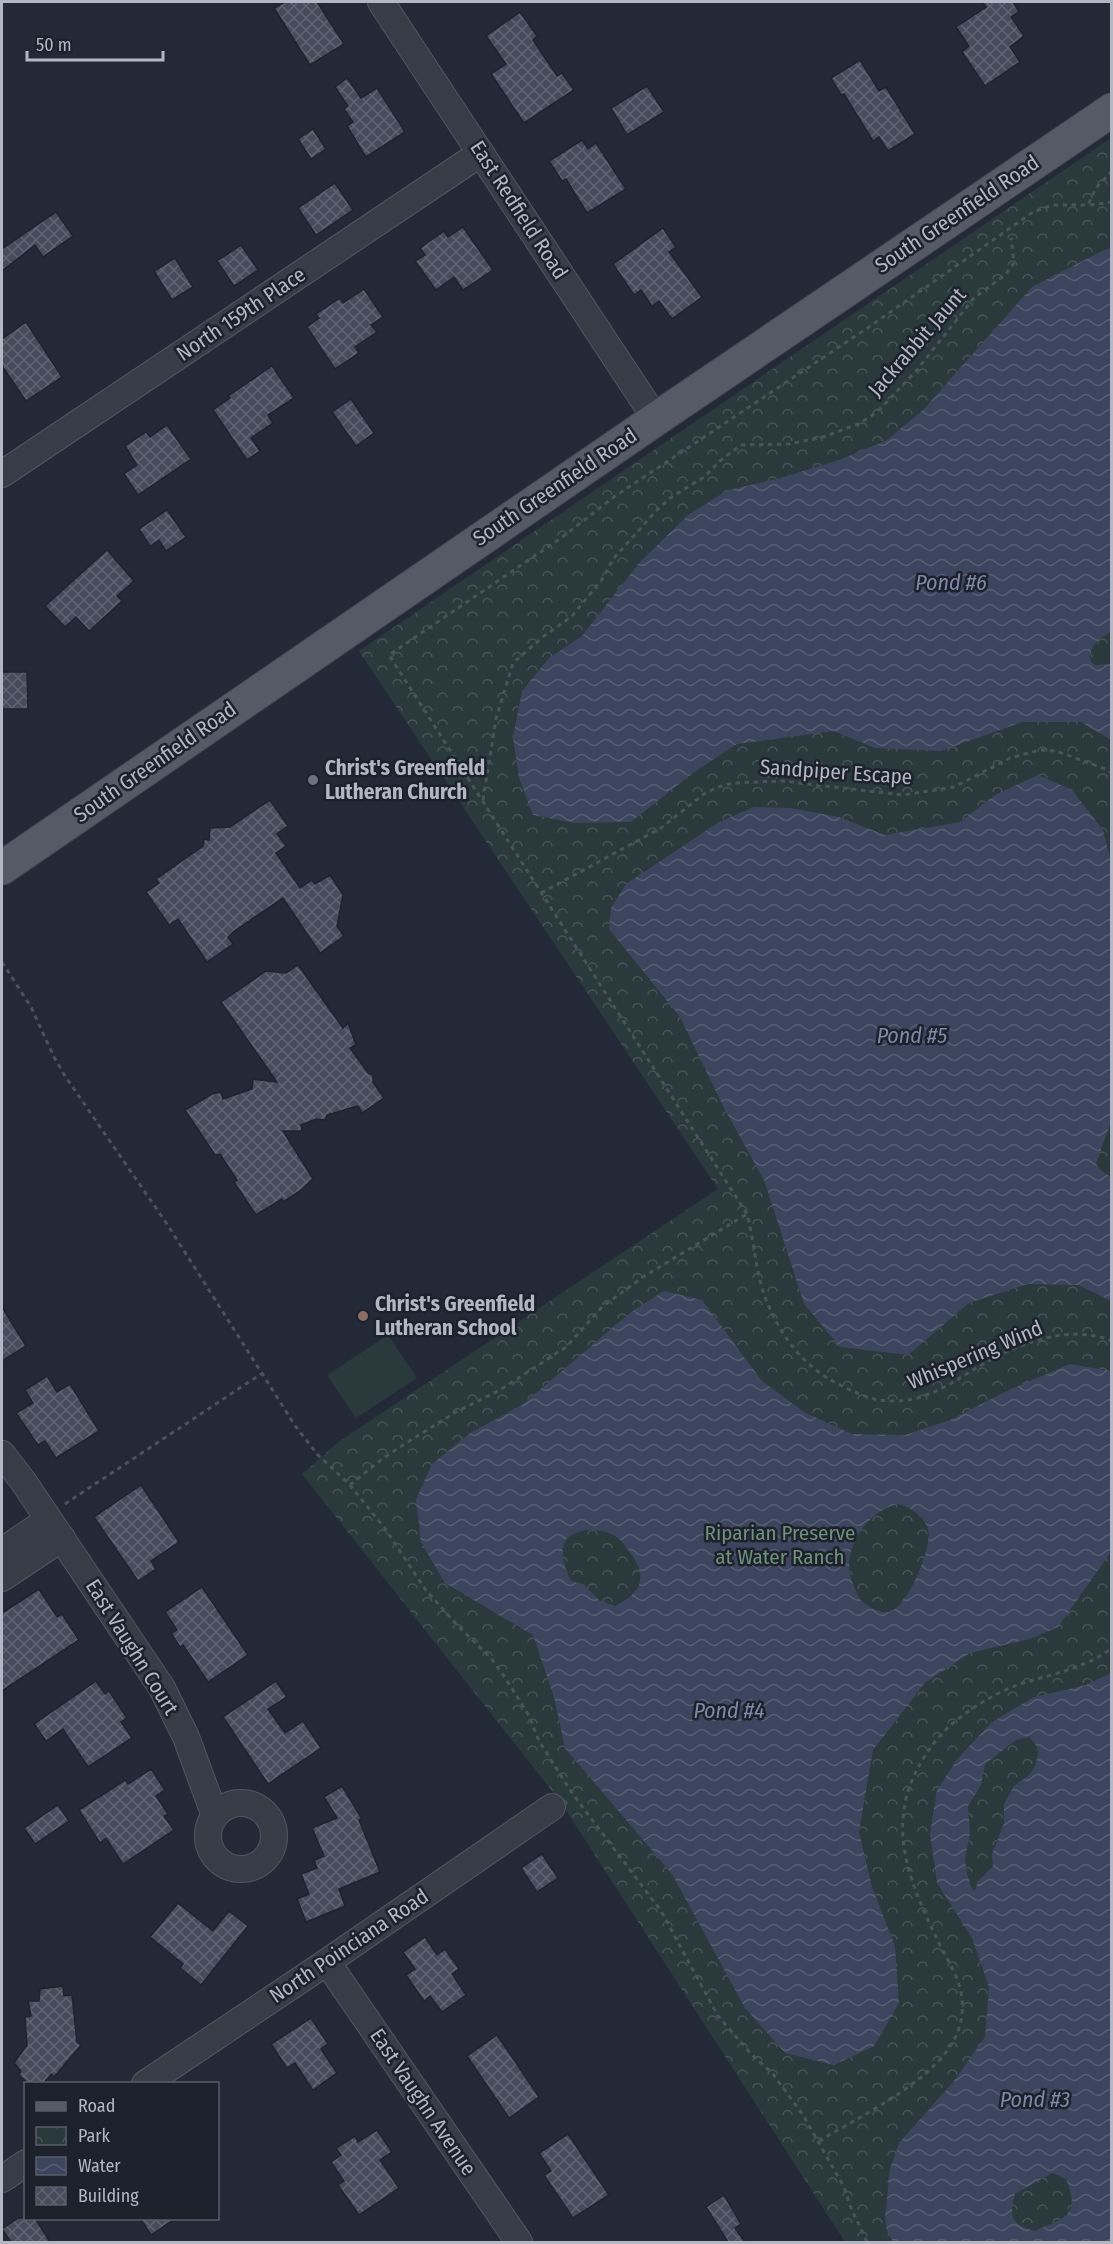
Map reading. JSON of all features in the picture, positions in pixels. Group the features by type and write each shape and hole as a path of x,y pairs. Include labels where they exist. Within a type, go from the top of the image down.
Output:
{"main road":[{"name":"South Greenfield Road","path":"2,868 656,419 1112,110"}],"street":[{"name":"East Redfield Road","path":"381,2 656,419"},
{"name":"North 159th Place","path":"2,474 481,153"},
{"name":"East Vaughn Court","path":"2,1454 57,1522 162,1688 186,1737 215,1816"},
{"path":"2,1551 57,1522"},
{"path":"2,1578 57,1522"},
{"name":"North Poinciana Road","path":"148,2082 552,1807"},
{"name":"East Vaughn Avenue","path":"327,1962 519,2242"},
{"path":"2,2180 24,2164"}],"path":[{"path":"1088,205 1096,188 1112,171"},
{"path":"1088,205 1112,202"},
{"name":"Whispering Wind","path":"1088,205 1053,206 1033,213 845,343 614,497 561,538 389,655 747,1214 753,1235 758,1278 767,1304 792,1348 824,1378 857,1394 889,1401 908,1401 931,1394 957,1381 979,1366 1031,1342 1080,1332 1112,1341"},
{"name":"Jackrabbit Jaunt","path":"483,802 496,719 513,663 544,636 571,617 601,580 614,558 656,511 670,498 704,477 741,445 789,444 823,437 858,424 882,407 916,371 974,298 1005,275 1014,263 1011,238"},
{"name":"Sandpiper Escape","path":"542,893 661,828 704,794 718,786 746,781 783,781 903,795 954,787 1010,759 1040,750 1056,751 1112,773"},
{"path":"2,962 31,1007 65,1076 167,1224 296,1427 318,1455 350,1485 386,1530 425,1589 456,1625 491,1658 529,1716 539,1741 572,1793 661,1911 718,2016 752,2055 773,2074 803,2115 844,2187 867,2242"},
{"path":"350,1485 406,1443 456,1412 500,1390 566,1347 602,1307 643,1277 747,1214"},
{"path":"57,1522 261,1374"},
{"path":"819,2141 915,2082 942,2057 951,2045 961,2020 963,2007 960,1986 920,1904 908,1866 902,1835 903,1808 908,1785 920,1763 946,1728 985,1702 1022,1684 1090,1661 1112,1648"}],"green space":[{"name":"Riparian Preserve at Water Ranch","path":"1111,138 1111,2242 845,2242 560,1801 302,1474 337,1443 718,1189 359,651"},
{"path":"388,1335 417,1378 356,1418 327,1375"}],"water":[{"name":"Pond #6","path":"1111,248 1111,632 1095,644 1090,657 1091,662 1095,665 1111,664 1111,740 1081,722 1022,722 941,751 875,748 834,731 737,744 693,773 631,822 574,823 533,815 519,778 513,737 522,691 549,658 582,636 639,563 688,515 728,490 777,479 839,460 887,440 924,409 1032,287"},
{"name":"Pond #5","path":"1038,775 1072,790 1103,830 1111,862 1111,1122 1096,1163 1099,1169 1111,1177 1111,1301 1078,1285 1028,1284 969,1303 908,1355 840,1347 804,1304 764,1180 724,1108 680,1017 609,929 611,908 626,884 719,822 754,807 791,808 839,817 885,835 960,822 995,795"},
{"name":"Pond #4","path":"664,1291 702,1300 762,1381 804,1412 852,1434 905,1435 950,1420 1011,1389 1070,1364 1111,1371 1111,1552 1058,1627 1030,1639 970,1653 925,1683 873,1750 859,1832 872,1887 895,1946 899,2003 874,2046 834,2065 785,2053 745,2008 672,1874 565,1748 554,1697 533,1635 445,1583 421,1542 416,1499 432,1464 470,1433 522,1405 631,1312","holes":["897,1504 911,1509 920,1516 926,1524 929,1537 923,1560 906,1597 892,1611 882,1612 864,1603 859,1597 850,1573 849,1561 857,1536 865,1525 874,1516","593,1529 615,1536 620,1540 637,1563 640,1571 636,1590 615,1606 599,1600 583,1584 571,1581 566,1569 563,1549 568,1538 579,1532"]},
{"name":"Pond #3","path":"1111,1673 1111,2242 893,2242 887,2231 885,2218 890,2169 899,2143 954,2081 985,2037 989,1987 972,1938 937,1883 930,1834 937,1790 958,1758 992,1722 1034,1697 1086,1685","holes":["1030,1737 1039,1750 1035,1767 1028,1776 1014,1786 1004,1804 1004,1823 992,1854 993,1866 977,1882 976,1889 973,1891 965,1859 970,1833 968,1806 981,1785 985,1764 1016,1740","1052,2173 1066,2179 1072,2201 1068,2214 1035,2231 1021,2226 1012,2214 1015,2194"]}],"building":[{"path":"285,2 317,2 344,44 310,65 274,8"},
{"path":"982,2 1013,2 1019,12 1011,17 1024,36 1010,47 1020,62 985,86 962,52 969,46 956,27 986,7"},
{"path":"520,12 537,36 533,40 557,76 562,73 574,90 524,123 491,74 506,64 486,36"},
{"path":"860,60 879,91 886,87 915,134 888,151 879,137 873,141 844,94 841,95 831,78"},
{"path":"347,78 361,98 377,88 405,132 366,157 347,126 353,122 344,109 348,106 335,87"},
{"path":"647,86 664,112 627,135 611,108"},
{"path":"313,129 326,149 311,159 298,139"},
{"path":"582,140 588,149 596,143 626,189 587,213 566,179 562,181 549,161"},
{"path":"335,183 353,210 316,235 298,208"},
{"path":"56,212 73,236 43,257 35,245 2,271 2,249"},
{"path":"463,227 493,270 463,290 454,277 436,290 415,261 425,255 420,248 444,231 448,237"},
{"path":"663,228 676,247 669,252 702,297 672,319 659,301 652,306 641,290 634,295 613,264"},
{"path":"241,245 258,270 234,286 217,261"},
{"path":"175,258 193,287 172,300 154,271"},
{"path":"364,289 383,317 371,325 377,332 355,347 359,353 335,369 307,327 319,318 316,314 340,298 343,303"},
{"path":"26,322 62,377 26,401 2,366 2,339"},
{"path":"272,366 294,398 268,415 273,423 251,438 260,451 247,460 213,410 230,398 228,396"},
{"path":"351,399 374,433 356,446 332,412"},
{"path":"167,425 191,459 138,495 124,474 137,465 125,446 146,432 150,437"},
{"path":"167,510 186,537 166,551 159,540 150,546 139,529"},
{"path":"107,550 134,581 117,596 122,601 89,631 76,617 65,627 45,606"},
{"path":"2,672 27,672 28,709 2,709"},
{"path":"270,800 288,826 277,834 286,846 276,853 300,888 312,880 315,884 330,875 343,895 337,926 344,936 320,953 283,898 233,932 228,937 233,944 207,962 178,919 169,925 146,892 159,883 156,879 203,846 204,839 209,840 210,828 230,827"},
{"path":"298,965 343,1028 348,1023 356,1045 350,1048 368,1073 373,1075 373,1082 384,1098 362,1113 358,1106 327,1115 325,1120 316,1119 301,1125 302,1131 283,1131 313,1179 283,1202 282,1199 256,1215 234,1182 237,1180 220,1154 215,1155 185,1110 212,1094 221,1092 223,1099 252,1089 253,1079 277,1082 221,1002 266,971 286,973"},
{"path":"2,1307 26,1346 2,1361"},
{"path":"47,1376 57,1392 70,1384 99,1431 56,1458 45,1441 38,1445 16,1413 33,1403 25,1390"},
{"path":"141,1485 179,1542 151,1561 156,1569 138,1581 94,1517"},
{"path":"202,1587 248,1655 208,1682 183,1645 180,1647 171,1633 177,1630 165,1612"},
{"path":"39,1589 57,1617 62,1614 79,1640 2,1691 2,1613"},
{"path":"96,1681 105,1694 109,1691 127,1718 121,1722 132,1738 88,1767 63,1729 46,1741 34,1724"},
{"path":"276,1681 287,1697 268,1709 285,1733 303,1721 321,1748 268,1784 223,1717"},
{"path":"151,1769 165,1790 156,1796 168,1814 164,1816 174,1830 123,1864 106,1838 100,1843 79,1810 125,1780 128,1784"},
{"path":"342,1786 362,1819 359,1820 380,1872 339,1889 345,1906 306,1922 297,1899 309,1894 301,1874 317,1868 314,1860 324,1856 312,1828 337,1818 324,1797"},
{"path":"58,1805 69,1821 35,1844 24,1828"},
{"path":"542,1854 558,1878 537,1892 521,1868"},
{"path":"178,1903 213,1931 229,1911 248,1926 201,1985 180,1968 183,1964 150,1937"},
{"path":"425,1937 437,1955 445,1949 459,1969 452,1974 466,1995 442,2012 430,1996 424,2001 406,1975 415,1969 403,1952"},
{"path":"63,1986 64,1996 72,1995 77,2042 81,2045 54,2077 51,2074 45,2082 27,2082 19,2075 21,2071 14,2063 27,2045 25,2017 31,2016 28,2001 39,2001 40,1989"},
{"path":"311,2018 328,2044 321,2049 337,2073 313,2090 295,2063 287,2068 271,2044"},
{"path":"497,2035 539,2097 509,2118 467,2056"},
{"path":"377,2130 392,2152 380,2160 399,2188 359,2215 338,2185 344,2181 331,2162 341,2155 336,2148 355,2136 358,2142"},
{"path":"568,2134 609,2195 573,2218 544,2175 551,2171 539,2153"},
{"path":"724,2195 741,2224 735,2228 745,2242 728,2242 706,2207"},
{"path":"18,2218 36,2220 50,2242 11,2242 2,2229"},
{"path":"141,2220 173,2220 151,2235"}],"place":[{"name":"Christ's Greenfield Lutheran Church","path":"313,780"},
{"name":"Christ's Greenfield Lutheran School","path":"363,1316"}]}
